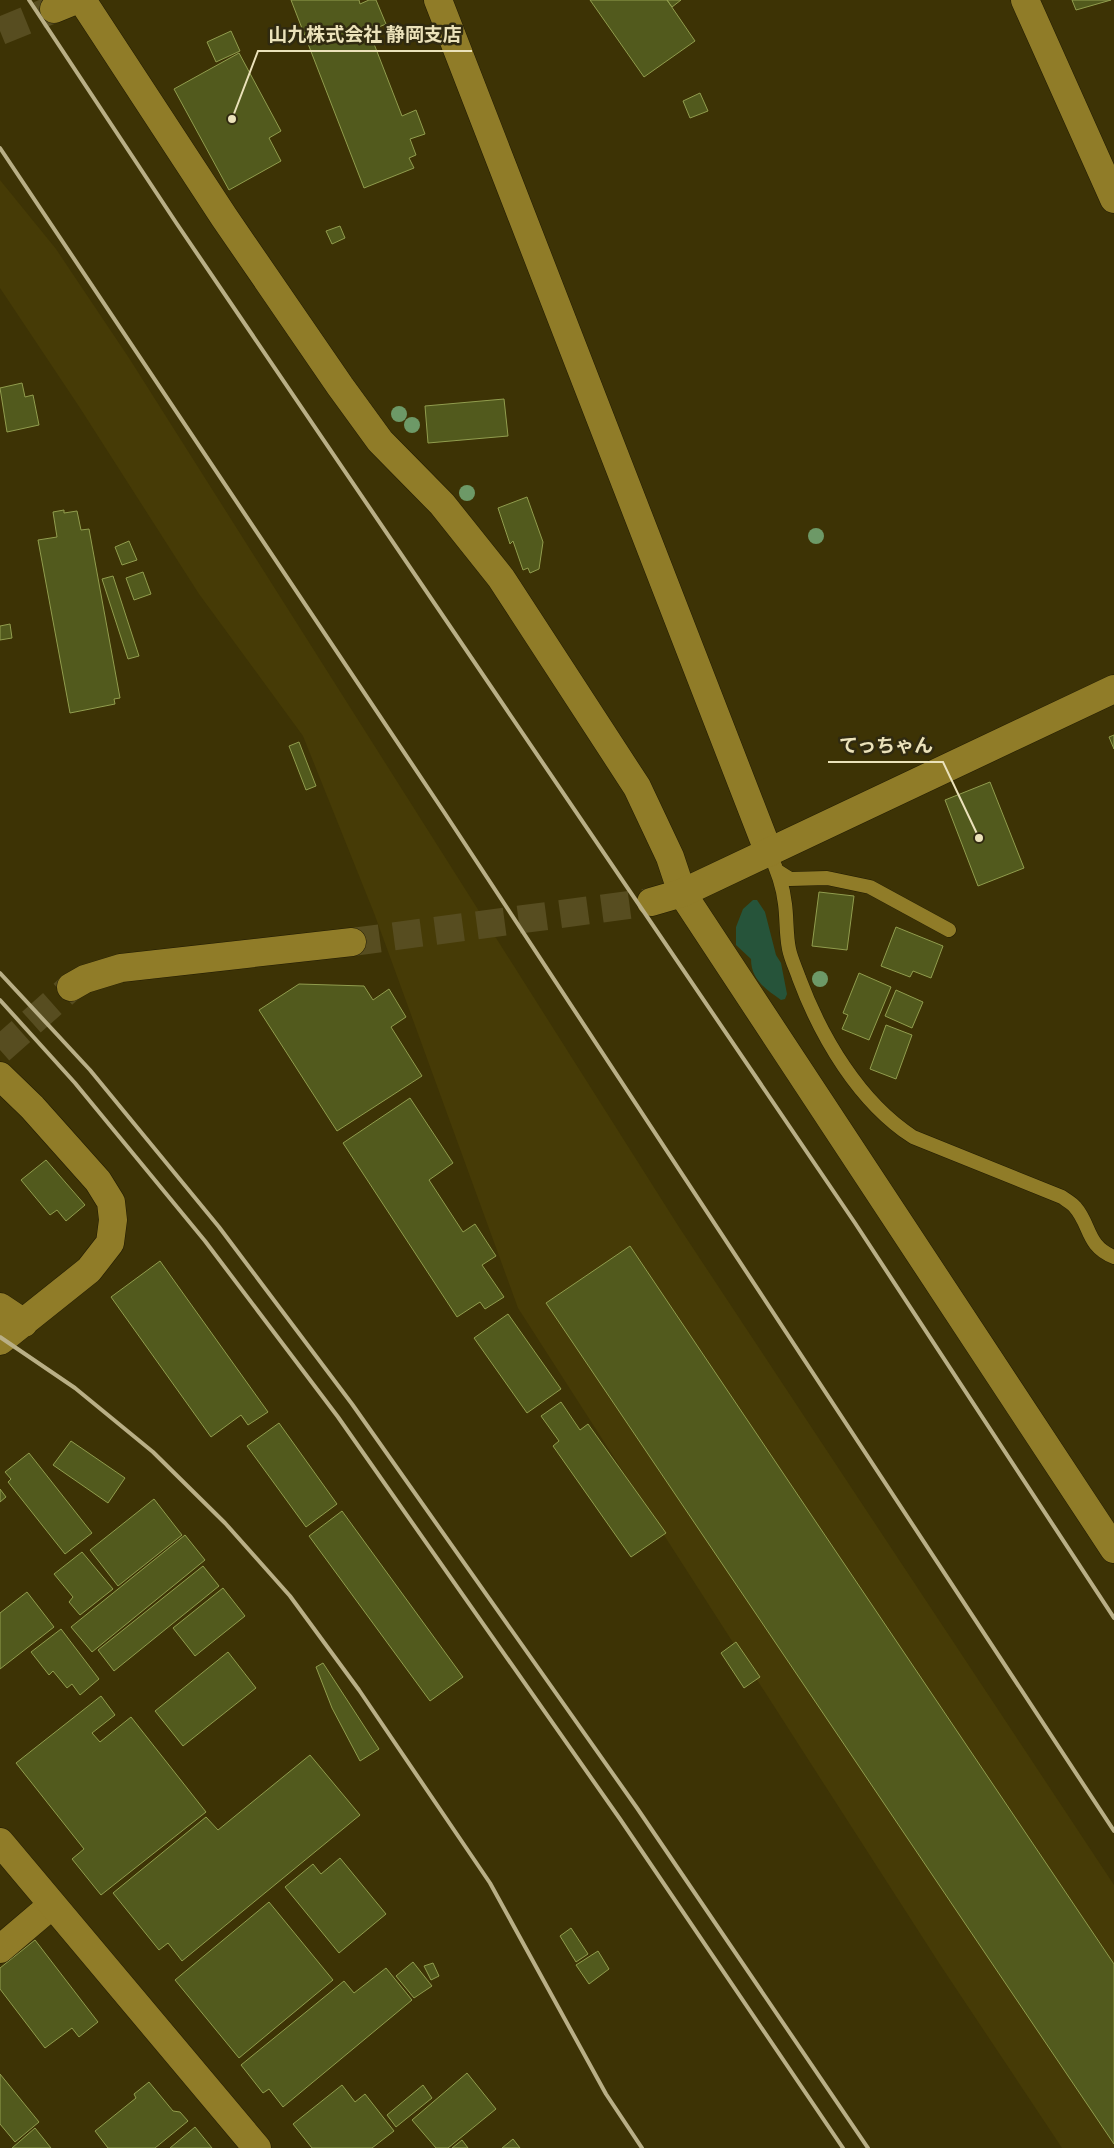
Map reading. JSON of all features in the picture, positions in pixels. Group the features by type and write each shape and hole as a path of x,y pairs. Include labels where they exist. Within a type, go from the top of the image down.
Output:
{"street":[{"path":"82,0 218,208 340,386 380,441 442,504 501,578 636,787 670,857 682,894 1114,1549"},
{"path":"438,0 774,863"},
{"path":"1025,0 1114,199"},
{"path":"651,902 682,894 774,863 1114,689"},
{"path":"71,987 85,979 122,968 352,942"},
{"path":"0,1076 32,1107 98,1181 111,1202 113,1220 110,1243 89,1270 0,1341"},
{"path":"0,1307 24,1323"},
{"path":"0,1842 258,2148"},
{"path":"0,1949 52,1905"}],"lane":[{"path":"774,863 790,879 827,878 870,887 949,930"},
{"path":"774,863 785,902 789,950 817,1023 834,1053 880,1110 895,1126 913,1137 1062,1197 1075,1207 1098,1247 1106,1254 1114,1257"}],"shaded area":[{"path":"0,180 56,249 129,358 679,1227 1114,1885 1114,2148 1062,2148 939,1963 518,1308 374,913 303,736 199,594 80,408 0,288"}],"green space":[{"path":"753,900 757,900 765,912 776,955 781,963 787,994 785,999 781,1000 760,983 754,973 751,959 736,945 736,927 743,909"}],"building":[{"path":"291,0 359,0 360,4 369,0 376,0 386,24 369,31 402,116 416,110 425,134 410,139 416,155 409,158 414,168 364,188"},
{"path":"590,0 667,0 695,41 644,77"},
{"path":"667,0 681,0 672,7"},
{"path":"1072,0 1111,0 1076,10"},
{"path":"231,31 240,51 216,62 207,42"},
{"path":"239,53 281,131 269,138 281,161 229,190 174,89"},
{"path":"700,93 708,111 690,118 683,101"},
{"path":"340,226 345,238 332,244 326,231"},
{"path":"22,383 25,397 33,395 39,425 7,432 0,388"},
{"path":"504,399 508,436 428,443 425,406"},
{"path":"527,497 543,542 539,569 530,573 528,568 523,570 513,541 510,544 498,508"},
{"path":"64,510 64,513 77,511 81,530 89,529 120,698 114,699 115,704 70,713 38,540 57,537 53,512"},
{"path":"129,541 137,560 122,565 115,547"},
{"path":"143,572 151,594 134,600 126,578"},
{"path":"113,576 139,656 128,659 102,579"},
{"path":"10,624 12,638 0,640 0,626"},
{"path":"1114,735 1114,749 1109,737"},
{"path":"299,742 316,786 306,790 289,746"},
{"path":"990,782 1024,868 978,886 945,800"},
{"path":"819,892 854,896 847,950 812,946"},
{"path":"896,927 943,946 931,978 913,971 910,977 881,966"},
{"path":"859,973 891,987 869,1040 842,1029 848,1015 843,1013"},
{"path":"299,984 364,986 373,1000 389,989 406,1017 391,1027 422,1076 337,1131 259,1010"},
{"path":"896,990 923,1002 912,1028 885,1016"},
{"path":"886,1025 912,1035 896,1079 870,1069"},
{"path":"410,1098 453,1163 429,1180 463,1232 475,1224 496,1256 482,1265 504,1297 485,1309 480,1302 457,1317 343,1143"},
{"path":"46,1160 85,1205 66,1221 57,1210 50,1215 21,1180"},
{"path":"630,1246 1114,1964 1114,2144 546,1303"},
{"path":"160,1261 268,1412 248,1425 241,1415 211,1437 111,1297"},
{"path":"508,1314 561,1389 527,1413 474,1338"},
{"path":"561,1402 580,1430 588,1424 666,1533 631,1557 553,1446 559,1441 541,1416"},
{"path":"279,1423 337,1504 306,1527 247,1446"},
{"path":"71,1441 125,1478 108,1503 53,1465"},
{"path":"29,1453 92,1533 65,1554 8,1482 11,1479 5,1472"},
{"path":"0,1489 6,1497 0,1502"},
{"path":"154,1499 182,1535 118,1586 90,1550"},
{"path":"342,1511 463,1677 430,1701 309,1536"},
{"path":"185,1535 205,1560 92,1652 71,1627"},
{"path":"82,1552 113,1589 80,1615 69,1602 73,1597 54,1574"},
{"path":"203,1566 219,1586 114,1671 98,1650"},
{"path":"223,1588 245,1616 195,1656 173,1628"},
{"path":"27,1592 54,1627 0,1669 0,1613"},
{"path":"61,1629 99,1679 80,1695 72,1684 67,1688 53,1671 49,1675 31,1652"},
{"path":"736,1642 760,1677 744,1688 721,1653"},
{"path":"228,1652 256,1688 183,1746 155,1711"},
{"path":"323,1663 379,1749 360,1761 332,1708 316,1667"},
{"path":"101,1696 115,1715 92,1733 100,1742 131,1717 206,1812 101,1895 72,1859 84,1849 16,1763"},
{"path":"310,1755 360,1815 182,1961 168,1943 159,1950 113,1893 206,1817 218,1830"},
{"path":"340,1858 386,1914 339,1953 285,1887 313,1864 321,1874"},
{"path":"269,1902 333,1980 239,2058 175,1980"},
{"path":"571,1928 588,1954 576,1962 560,1936"},
{"path":"35,1940 98,2022 79,2037 72,2028 45,2048 0,1989 0,1968"},
{"path":"598,1951 609,1969 589,1984 576,1965"},
{"path":"413,1962 432,1986 414,1998 396,1976"},
{"path":"433,1963 439,1976 431,1980 424,1966"},
{"path":"386,1968 412,2000 283,2107 269,2089 263,2093 241,2065 344,1981 354,1993"},
{"path":"467,2073 496,2109 448,2148 436,2148 412,2120"},
{"path":"0,2074 39,2122 15,2142 0,2124"},
{"path":"149,2082 173,2111 180,2112 188,2121 155,2148 108,2148 95,2131 136,2098 134,2094"},
{"path":"342,2085 355,2102 365,2094 394,2131 372,2148 312,2148 293,2124"},
{"path":"423,2085 432,2098 396,2127 387,2115"},
{"path":"195,2127 212,2148 170,2148"},
{"path":"35,2128 51,2148 12,2148"},
{"path":"513,2139 520,2148 502,2148"},
{"path":"462,2140 468,2148 452,2148"}],"tunnel":[{"path":"0,31 54,9"},
{"path":"352,942 651,902"},
{"path":"0,1050 71,987"}],"railway":[{"path":"29,0 177,224 855,1223 1114,1618"},
{"path":"0,148 444,812 1114,1831"},
{"path":"0,973 90,1070 219,1227 352,1404 637,1808 868,2148"},
{"path":"0,1000 75,1083 205,1241 338,1417 620,1819 843,2148"},
{"path":"0,1337 75,1388 153,1452 225,1523 290,1596 359,1690 490,1883 606,2094 642,2148"}],"place":[{"name":"山九株式会社 静岡支店","path":"232,119"},
{"name":"てっちゃん","path":"979,838"}]}
